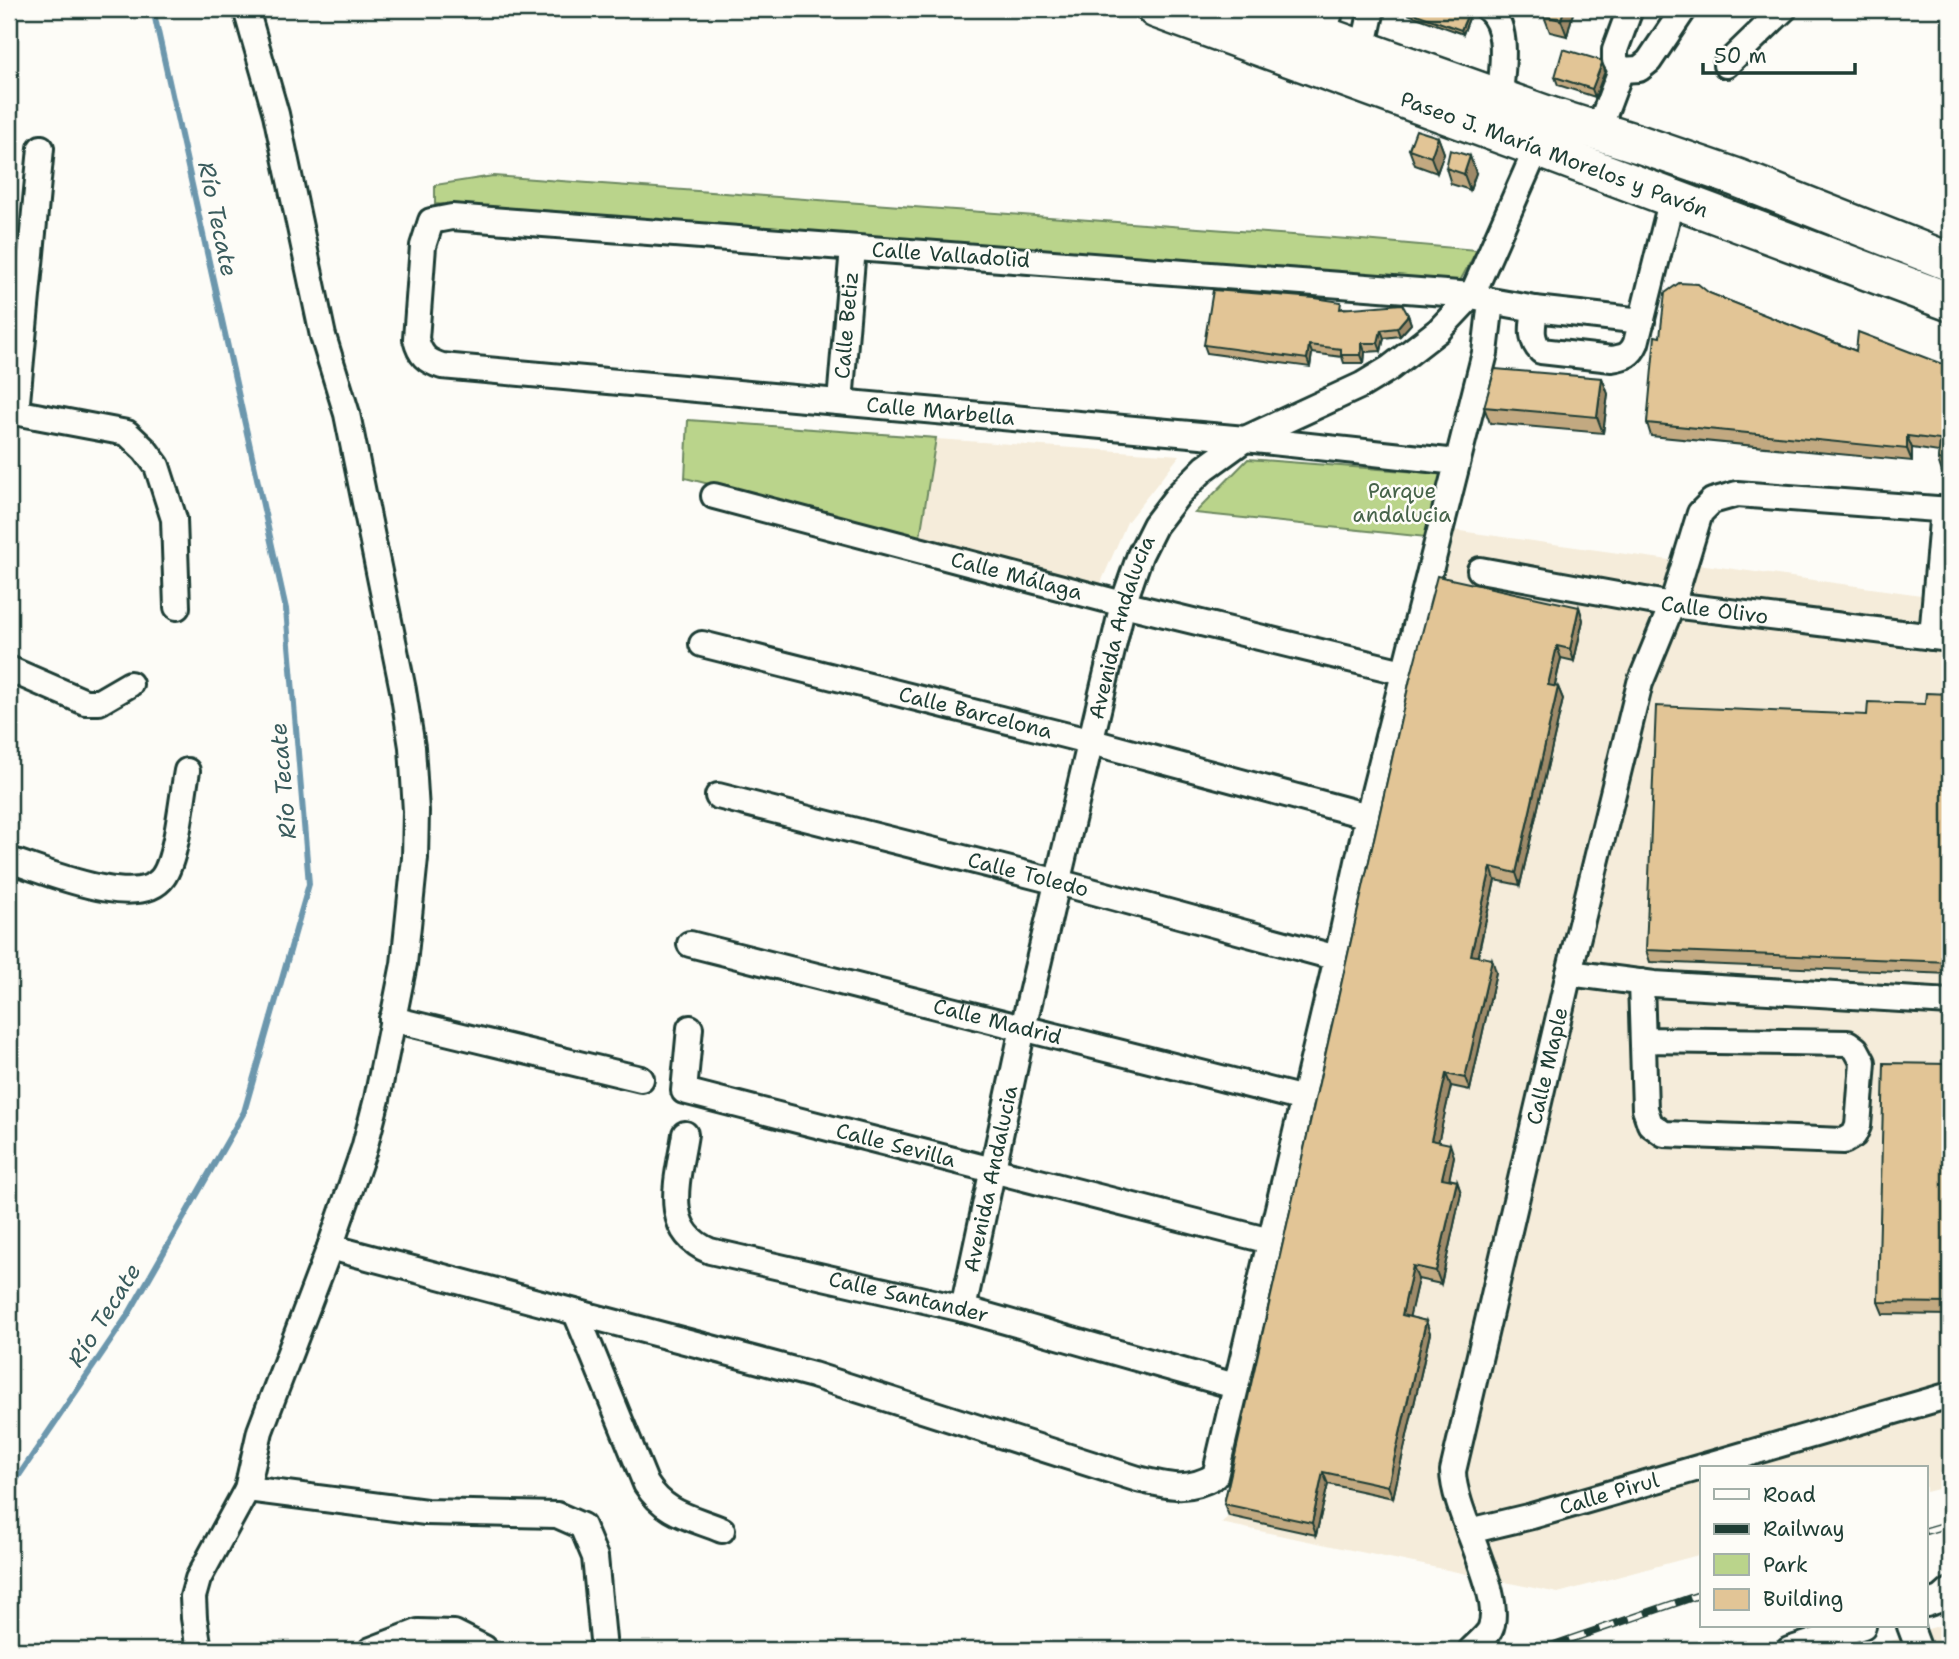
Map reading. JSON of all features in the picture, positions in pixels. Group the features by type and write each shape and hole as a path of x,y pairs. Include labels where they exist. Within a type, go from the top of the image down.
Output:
{"highway":[{"name":"Paseo J. María Morelos y Pavón","path":"1156,9 1544,132 1672,198 1950,302"},
{"name":"Paseo J. María Morelos y Pavón","path":"1248,9 1316,21 1363,50 1500,98 1544,132 1598,131 1735,177 1950,262"}],"street":[{"path":"199,1650 193,1597 198,1578 247,1489 260,1431 364,1149 377,1099 404,964 415,858 416,811 412,747 401,677 347,414 323,336 276,114 246,9"},
{"path":"1363,50 1372,9"},
{"path":"1488,9 1493,13 1501,36 1500,98"},
{"path":"1621,70 1615,60 1615,50 1630,9"},
{"path":"1621,70 1639,69 1649,61 1684,9"},
{"path":"1726,65 1784,9"},
{"path":"1598,131 1621,70"},
{"name":"Avenida Andalucia","path":"962,1309 1023,1028 1123,604 1140,555 1155,525 1178,495 1205,468 1245,439 1362,385 1418,347 1481,298 1544,132"},
{"path":"41,148 12,411 127,433 145,450 157,466 174,519 177,607"},
{"path":"1535,309 1532,334 1535,345 1541,351 1612,359 1623,358 1632,352 1672,198"},
{"name":"Calle Valladolid","path":"424,358 416,339 423,246 431,221 452,217 1481,298 1535,309 1642,321"},
{"name":"Calle Betiz","path":"840,402 853,247"},
{"path":"330,1247 813,1375 1052,1452 1166,1485 1199,1485 1215,1476 1368,816 1485,353 1481,298"},
{"name":"Calle Marbella","path":"424,358 455,368 1245,439 1457,462"},
{"name":"Calle Maple","path":"1471,1650 1490,1630 1494,1607 1453,1485 1453,1471 1640,683 1672,605 1700,513 1704,507 1719,498 1737,494 1947,509"},
{"name":"Calle Málaga","path":"714,496 1123,604 1403,672"},
{"path":"1941,638 1947,509"},
{"name":"Calle Olivo","path":"1480,570 1672,605 1941,638"},
{"name":"Calle Barcelona","path":"702,644 1091,741 1368,816"},
{"path":"9,669 85,702 99,702 130,684"},
{"path":"9,860 100,888 137,891 154,886 164,875 171,855 187,771"},
{"name":"Calle Toledo","path":"718,796 1058,882 1337,958"},
{"name":"Calle Madrid","path":"690,944 1304,1099"},
{"path":"1569,974 1641,982 1950,1002"},
{"path":"1641,982 1645,1108 1650,1125 1664,1134 1844,1141 1854,1135 1858,1126 1863,1062 1856,1048 1848,1043 1643,1040"},
{"path":"392,1019 641,1079"},
{"name":"Calle Sevilla","path":"690,1028 684,1091 1270,1241"},
{"name":"Calle Santander","path":"685,1134 675,1200 679,1224 693,1243 709,1251 962,1309 1235,1386"},
{"path":"576,1312 646,1484 654,1497 668,1509 722,1530"},
{"name":"Calle Pirul","path":"1705,1466 1950,1395"},
{"name":"Calle Pirul","path":"1469,1531 1532,1516 1700,1467"},
{"path":"247,1489 426,1512 557,1515 582,1526 595,1557 604,1650"},
{"path":"1911,1628 1919,1650"},
{"path":"371,1650 418,1632 454,1633 484,1648"},
{"path":"1789,1650 1848,1637"}],"shaded area":[{"path":"936,439 1180,455 1127,522 1100,585 920,537"},
{"path":"1445,529 1950,599 1950,1486 1927,1492 1927,1466 1700,1466 1700,1555 1558,1593 1221,1523 1229,1516"},
{"path":"1944,1624 1950,1650 1863,1650"}],"green space":[{"path":"493,176 1477,250 1456,288 435,204 435,185"},
{"path":"688,420 936,438 920,537 685,478"},
{"name":"Parque andalucia","path":"1248,459 1444,474 1426,537 1195,513"}],"building":[{"path":"1402,9 1470,9 1461,30"},
{"path":"1545,9 1564,9 1561,20 1544,16"},
{"path":"1563,49 1600,60 1602,63 1592,89 1555,77"},
{"path":"1416,130 1438,137 1431,157 1409,149"},
{"path":"1450,150 1470,156 1464,174 1446,168"},
{"path":"1679,283 1698,284 1709,293 1856,351 1858,332 1950,367 1950,461 1938,460 1940,440 1907,436 1907,449 1647,423 1655,336 1660,337 1665,293"},
{"path":"1213,290 1315,298 1341,302 1340,309 1402,304 1408,315 1397,328 1381,330 1378,343 1362,343 1361,355 1341,355 1341,349 1309,345 1307,359 1204,345"},
{"path":"1495,369 1602,378 1597,417 1484,407"},
{"path":"1437,576 1579,607 1570,649 1557,646 1548,685 1558,687 1516,873 1491,867 1471,955 1492,959 1465,1078 1446,1074 1431,1140 1450,1144 1442,1178 1457,1181 1436,1271 1413,1266 1402,1315 1426,1321 1388,1486 1323,1472 1312,1523 1224,1504 1410,679"},
{"path":"1926,693 1950,694 1950,962 1646,950 1656,706 1867,715 1868,702 1925,704"},
{"path":"1884,1063 1950,1064 1950,1303 1878,1302"}],"waterway":[{"name":"Río Tecate","path":"9,1490 128,1315 244,1112 309,884 286,609 153,9"}],"railway":[{"path":"1927,1531 1950,1524"},
{"path":"1539,1650 1700,1595"}]}
